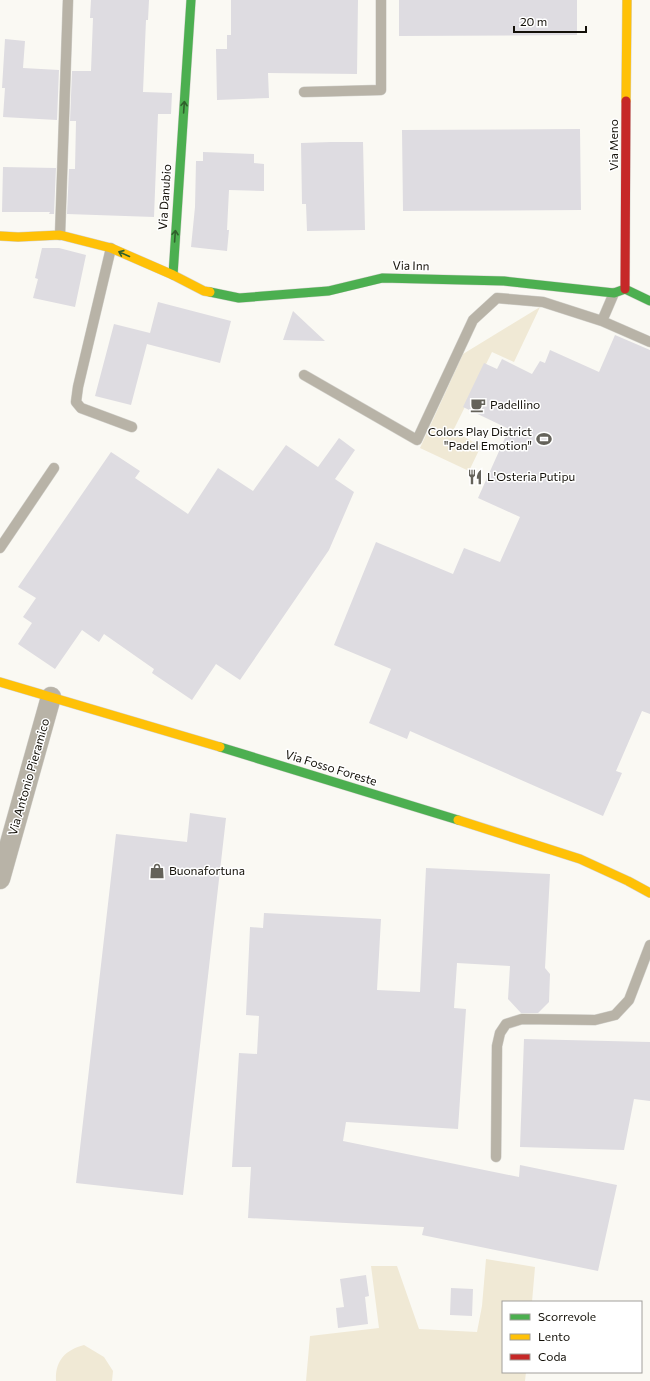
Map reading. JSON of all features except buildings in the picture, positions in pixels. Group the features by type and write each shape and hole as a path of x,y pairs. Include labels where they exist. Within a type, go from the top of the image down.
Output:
{"street":[{"name":"Via Danubio","path":"173,275 191,0"},
{"name":"Via Meno","path":"625,289 627,0"},
{"path":"0,236 18,237 60,234 111,248 173,275"},
{"name":"Via Inn","path":"173,275 204,291 239,298 328,291 382,278 504,281 614,293 625,289"},
{"path":"625,289 650,301"},
{"name":"Via Fosso Foreste","path":"0,682 323,778 580,859 650,893"},
{"name":"Via Antonio Pieramico","path":"0,879 51,697"}],"lane":[{"path":"60,234 68,0"},
{"path":"304,92 381,90 381,0"},
{"path":"111,248 78,387 76,402 81,408 132,427"},
{"path":"530,301 535,284"},
{"path":"602,321 614,293"},
{"path":"304,375 417,440 473,320 497,298 543,302 602,321 650,342"},
{"path":"0,548 54,468"},
{"path":"496,1157 497,1046 500,1033 506,1024 522,1019 595,1020 616,1014 629,1000 650,946"}],"shaded area":[{"path":"540,307 514,362 492,352 453,431 481,446 469,471 420,448 463,354"},
{"path":"486,1259 535,1267 532,1301 502,1301 502,1373 526,1373 525,1381 306,1381 310,1336 379,1328 371,1266 397,1266 419,1329 477,1332 482,1306"},
{"path":"84,1345 104,1357 113,1371 112,1381 56,1381 57,1368 62,1357 71,1350"}],"traffic: fast":[{"path":"173,275 191,0"},
{"path":"210,292 239,298 328,291 382,278 504,281 614,293 625,289 650,301"},
{"path":"220,747 458,820"}],"traffic: slow":[{"path":"626,101 627,0"},
{"path":"0,236 18,237 60,235 111,248 173,275 204,291 210,292"},
{"path":"0,682 220,747"},
{"path":"458,820 580,859 650,893"}],"traffic: jam":[{"path":"625,289 626,101"}],"place":[{"name":"Padellino","path":"478,405"},
{"name":"Colors Play District \"Padel Emotion\"","path":"544,439"},
{"name":"L'Osteria Putipu","path":"475,477"},
{"name":"Buonafortuna","path":"157,871"}]}
